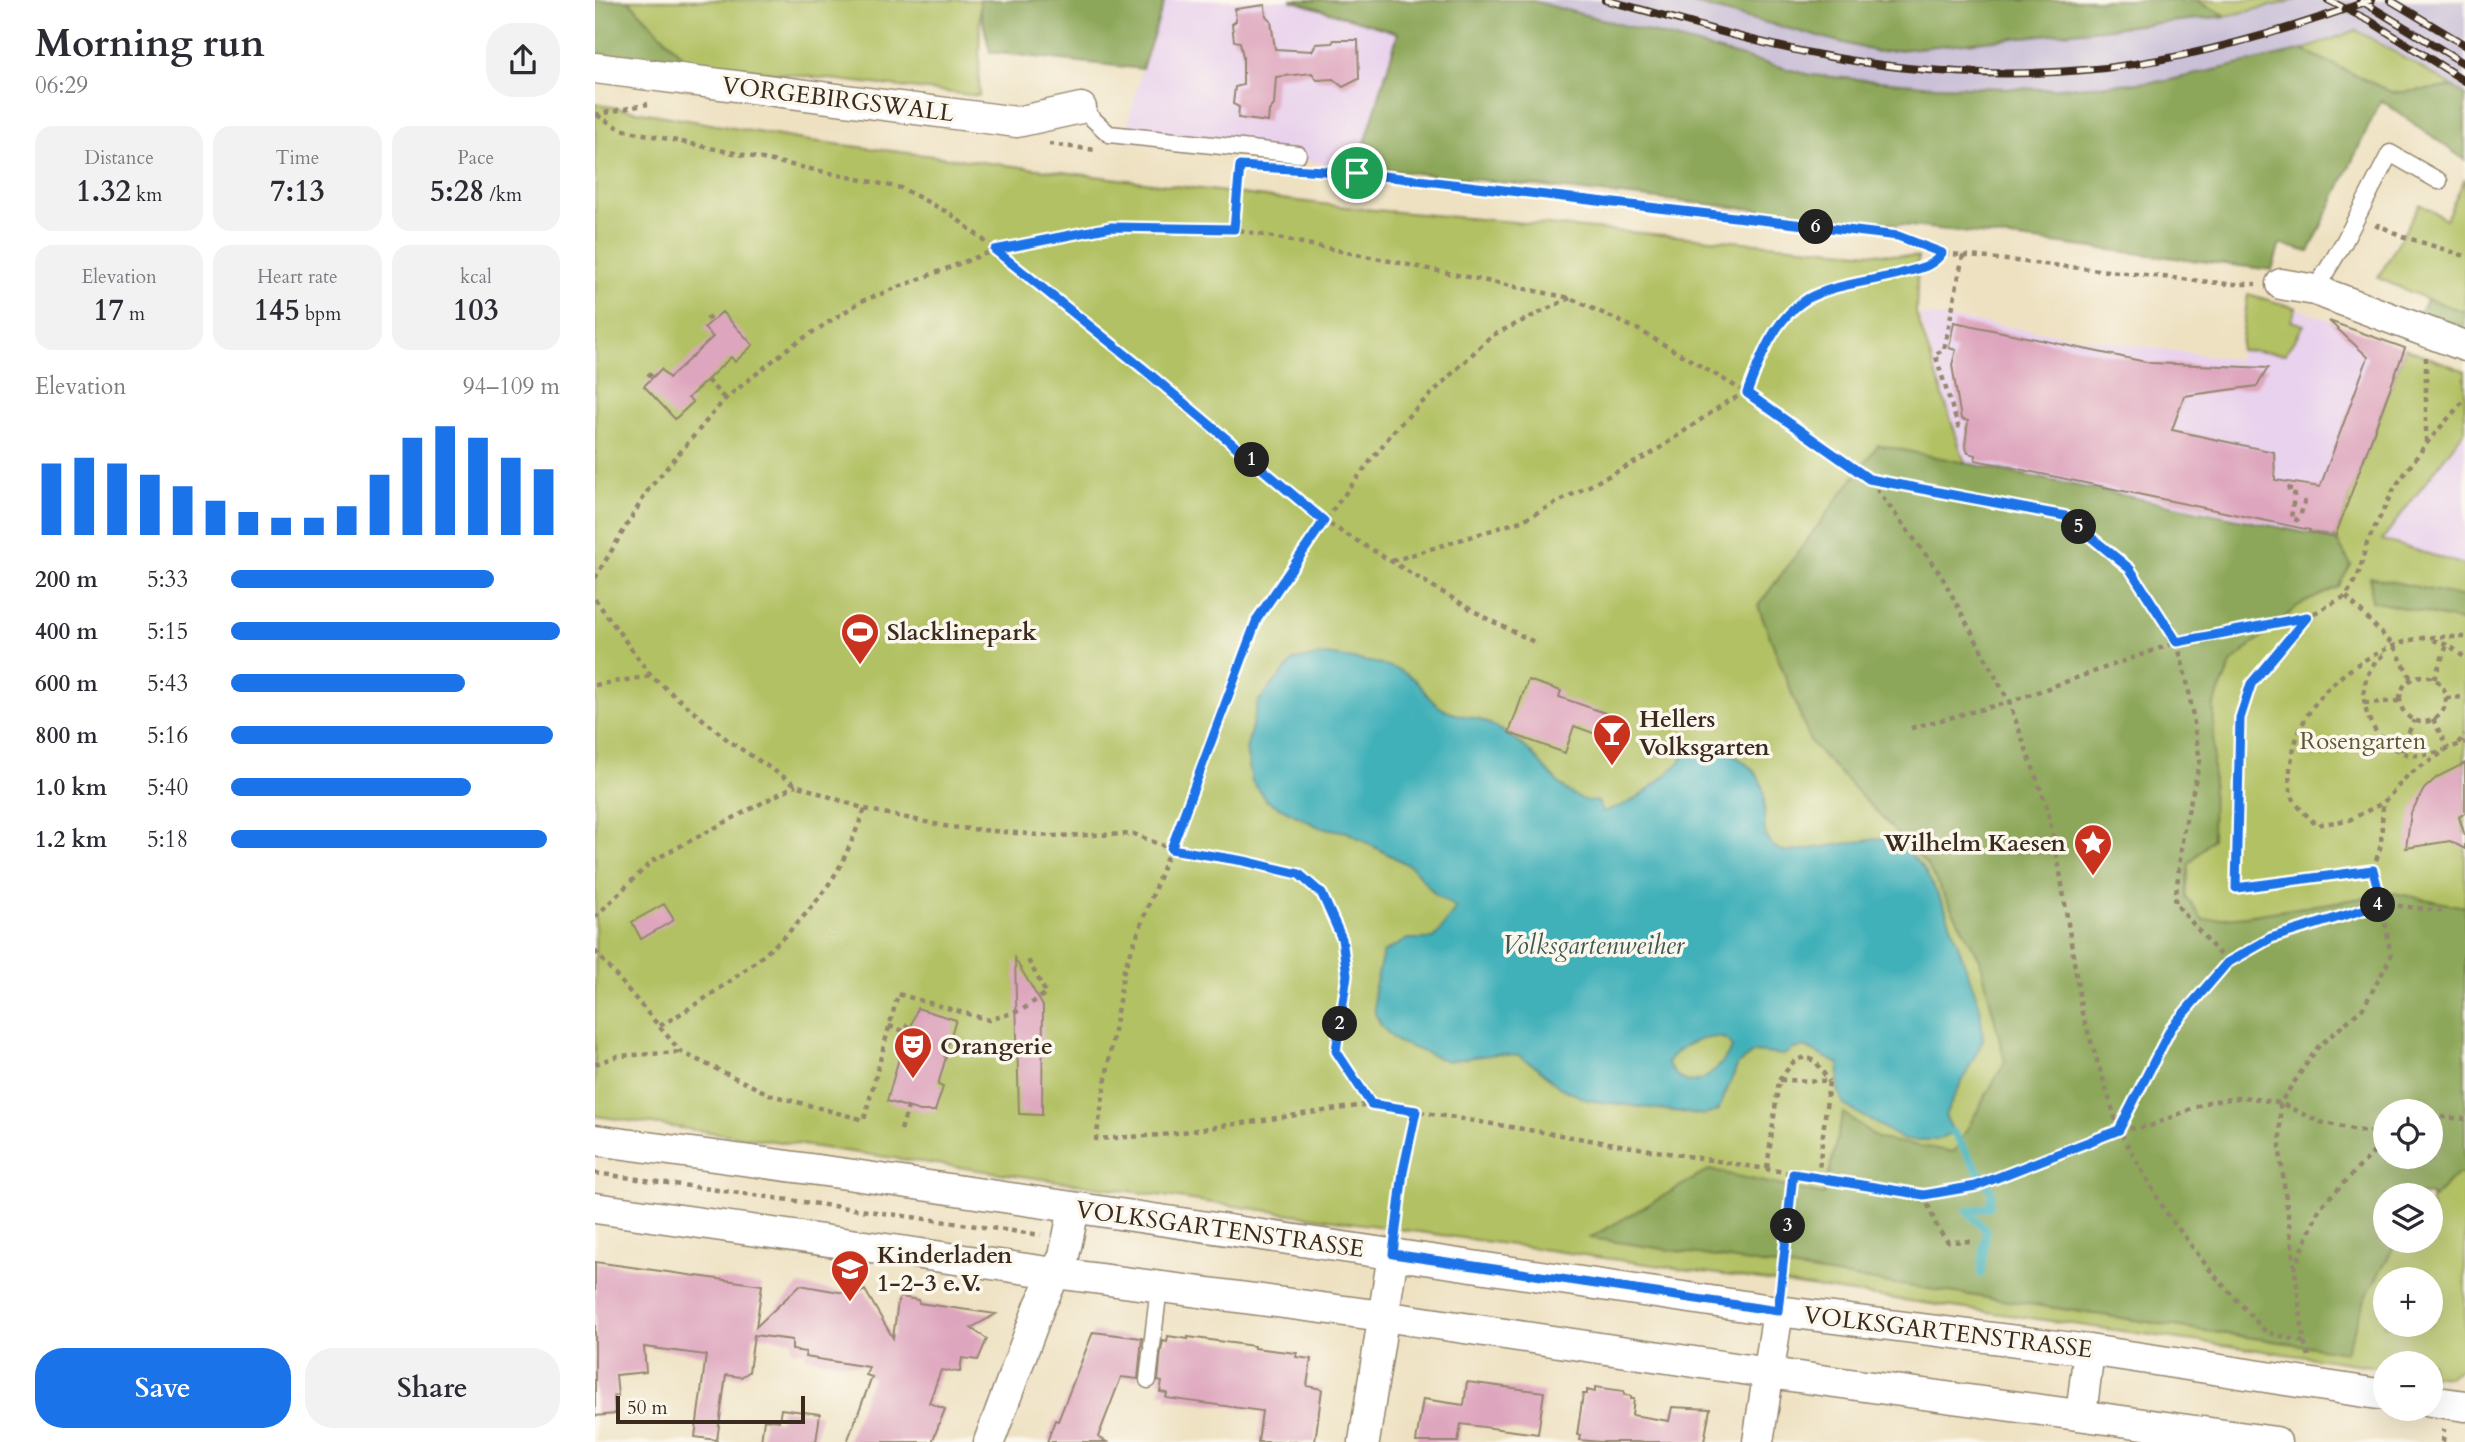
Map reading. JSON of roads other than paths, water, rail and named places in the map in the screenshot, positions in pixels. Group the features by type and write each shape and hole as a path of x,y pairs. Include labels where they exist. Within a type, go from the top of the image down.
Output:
{"street":[{"name":"VORGEBIRGSWALL","path":"595,68 1017,122 1081,108"},
{"path":"2281,284 2315,290 2465,346"},
{"name":"VOLKSGARTENSTRASSE","path":"595,1140 841,1173 1778,1311 2088,1350 2373,1393"},
{"path":"595,1208 1055,1273 1383,1315 1769,1373 2276,1442"},
{"path":"989,1442 1040,1305 1064,1256 1074,1209"},
{"path":"1364,1442 1393,1254"},
{"path":"1758,1442 1778,1311"},
{"path":"2081,1415 2088,1350"},
{"path":"2443,1403 2465,1406"}],"lane":[{"path":"1081,108 1109,134 1299,162"},
{"path":"2315,290 2344,242 2390,153 2439,181"},
{"path":"1148,1380 1159,1287"}],"water":[{"name":"Volksgartenweiher","path":"1327,655 1371,662 1403,672 1445,710 1481,720 1511,736 1568,791 1587,801 1598,801 1602,812 1626,804 1645,793 1680,762 1684,748 1693,753 1712,749 1745,763 1761,782 1766,836 1778,849 1789,852 1883,838 1911,855 1924,869 1945,908 1980,1007 1983,1040 1945,1115 1953,1132 1936,1140 1904,1140 1844,1105 1838,1090 1839,1064 1805,1047 1784,1055 1754,1052 1738,1064 1718,1111 1704,1115 1587,1100 1559,1087 1537,1067 1519,1056 1497,1054 1447,1061 1397,1042 1382,1027 1375,1013 1374,990 1383,953 1408,939 1434,939 1456,908 1436,895 1412,867 1347,832 1319,827 1267,801 1252,781 1246,750 1258,702 1294,660","holes":["1718,1037 1728,1040 1732,1048 1718,1067 1701,1080 1684,1080 1675,1074 1667,1062 1677,1051 1696,1041"]}],"waterway":[{"path":"1953,1132 1992,1192 1989,1207 1967,1211 1986,1230 1981,1274"}],"railway":[{"path":"1605,0 1759,42 1810,53 1912,68 1981,73 2084,70 2157,60 2266,35 2371,0"},
{"path":"2328,0 2370,21 2465,81"},
{"path":"2360,0 2465,64"},
{"path":"2390,0 2465,45"}],"place":[{"name":"Slacklinepark","path":"860,666"},
{"name":"Hellers Volksgarten","path":"1612,767"},
{"name":"Wilhelm Kaesen","path":"2093,877"},
{"name":"Orangerie","path":"913,1080"},
{"name":"Kinderladen 1-2-3 e.V.","path":"850,1303"}],"park label":[{"name":"Rosengarten","path":"2363,741"}]}
